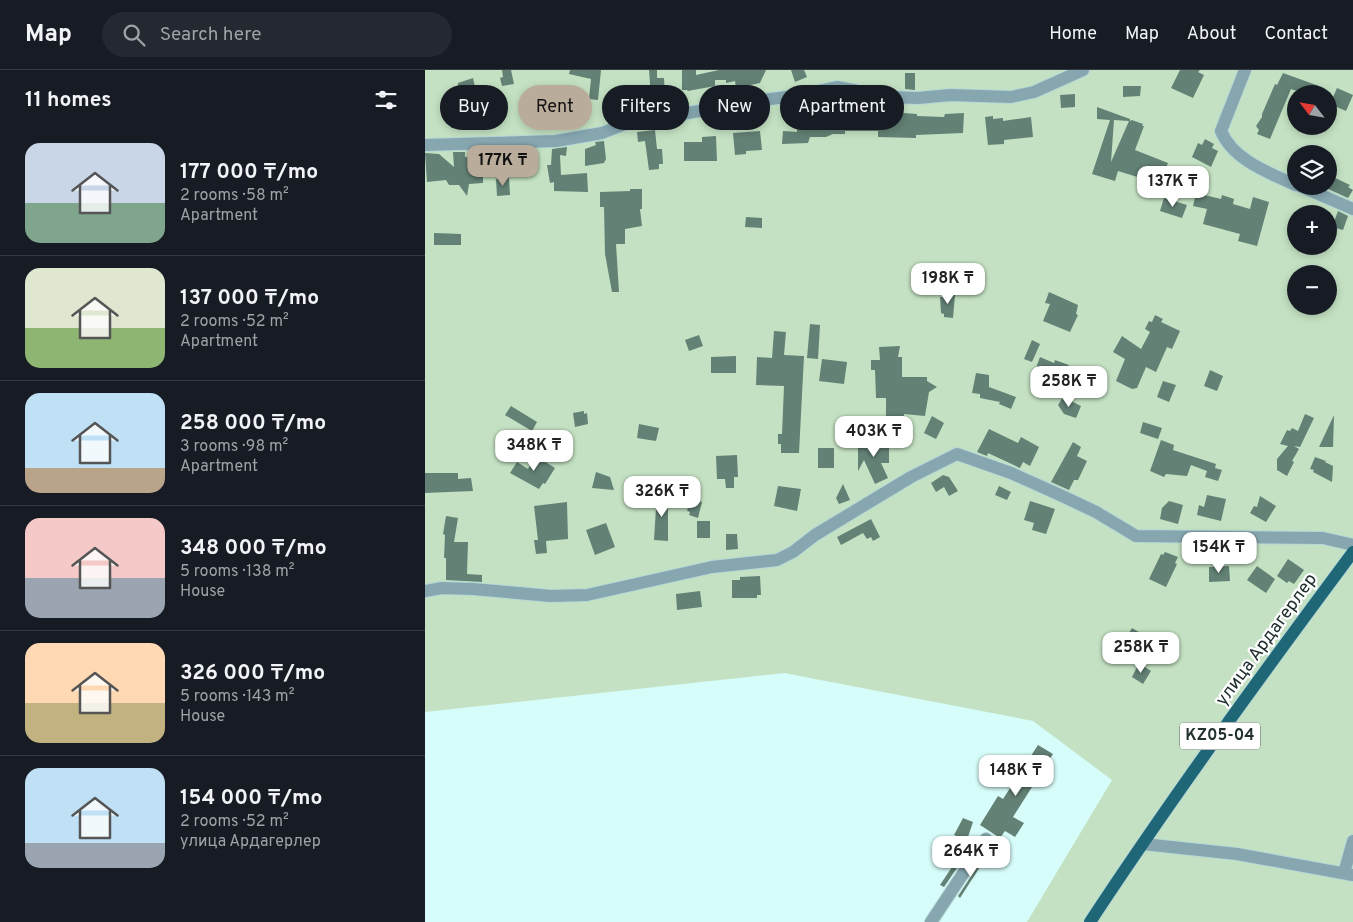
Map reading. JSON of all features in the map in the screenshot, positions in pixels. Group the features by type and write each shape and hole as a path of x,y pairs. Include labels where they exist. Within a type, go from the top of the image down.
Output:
{"main road":[{"name":"улица Ардагерлер","path":"1090,922 1288,639 1353,552"}],"street":[{"path":"425,144 556,141 602,132 625,124 837,87 889,97 918,98 950,95 1011,97 1034,92 1083,70"},
{"path":"1245,70 1221,130 1226,142 1237,154 1287,180"},
{"path":"1321,195 1353,209"},
{"path":"425,591 442,588 465,588 551,596 587,595 713,567 777,560 793,552 815,535 911,477 957,454 1011,473 1060,495 1096,512 1136,536 1323,538 1353,545"},
{"path":"931,922 986,839"},
{"path":"1143,844 1237,854 1348,874 1353,841"}],"green space":[{"path":"425,70 1353,70 1353,922 1027,922 1112,780 1033,721 784,673 425,712"}],"building":[{"path":"502,70 511,70 514,84 502,85 500,78 503,77"},
{"path":"570,70 601,70 598,100 592,99 591,79 569,74"},
{"path":"649,70 657,70 657,78 664,78 664,85 650,85"},
{"path":"682,70 696,70 696,75 719,70 766,70 760,83 750,85 736,85 735,81 726,83 726,80 715,80 715,85 699,85 699,89 689,91 689,85 682,85"},
{"path":"791,70 804,70 807,77 795,82"},
{"path":"1180,70 1200,70 1198,72 1204,75 1193,98 1171,88"},
{"path":"905,73 915,73 915,90 905,89"},
{"path":"1283,73 1316,85 1287,85 1287,99 1270,139 1257,134 1259,130 1256,126 1262,117 1275,84 1277,85"},
{"path":"473,78 475,85 458,85 458,83"},
{"path":"1123,86 1141,86 1140,96 1123,97"},
{"path":"1337,88 1353,95 1346,111 1337,107"},
{"path":"1075,94 1075,107 1061,108 1060,95"},
{"path":"1097,107 1130,119 1130,121 1143,124 1142,126 1144,126 1135,150 1168,163 1160,184 1118,171 1115,181 1092,174 1110,120 1097,119","holes":["1114,120 1129,121 1111,162"]},
{"path":"904,113 917,114 917,116 944,117 945,114 964,113 963,133 916,135 916,138 878,137 878,131 845,131 845,134 810,137 808,143 782,144 783,131 797,132 797,130 904,130"},
{"path":"993,116 993,119 1003,118 1003,121 1031,117 1033,137 1004,140 1004,144 988,145 985,117"},
{"path":"655,130 657,149 662,149 663,164 659,164 659,169 649,170 645,141 638,142 637,132"},
{"path":"760,131 762,150 746,151 746,154 735,155 733,133"},
{"path":"716,136 717,161 684,161 684,142 702,142 702,137"},
{"path":"1205,139 1214,144 1212,148 1218,151 1211,167 1192,157 1198,143 1202,145"},
{"path":"604,141 606,159 604,163 585,166 585,149 596,145 595,142"},
{"path":"567,147 566,156 560,155 561,175 587,173 588,192 554,191 554,182 550,183 547,165 551,165 552,149"},
{"path":"453,152 465,152 465,157 483,159 483,183 469,184 467,196 459,185 449,185 446,180 427,182 425,153 439,154 454,167"},
{"path":"509,178 510,195 497,196 496,179"},
{"path":"1337,179 1350,185 1348,187 1353,190 1348,198 1337,193"},
{"path":"630,189 642,189 642,209 640,209 642,226 625,229 625,244 616,244 619,292 612,292 605,254 604,207 600,207 600,192 630,191"},
{"path":"1196,193 1221,199 1222,195 1234,199 1233,204 1250,209 1253,197 1269,202 1257,246 1238,241 1240,234 1203,224 1207,209 1193,206"},
{"path":"1164,198 1187,205 1182,218 1160,211"},
{"path":"1338,211 1348,216 1343,230 1337,228"},
{"path":"746,217 762,218 762,228 745,227"},
{"path":"434,233 461,234 461,245 434,245"},
{"path":"1049,292 1078,305 1076,314 1078,315 1070,332 1043,321 1050,304 1045,303"},
{"path":"943,293 955,295 953,318 944,317 944,314 941,313 940,297 943,297"},
{"path":"1155,315 1163,319 1161,322 1180,331 1172,349 1167,347 1156,372 1146,367 1137,388 1132,389 1116,381 1125,359 1113,352 1122,336 1141,349 1150,332 1145,329 1149,321 1152,322"},
{"path":"810,324 820,325 818,359 807,358"},
{"path":"774,331 786,332 784,355 804,356 799,453 781,453 781,444 778,444 778,434 782,434 784,386 756,385 757,357 772,358"},
{"path":"699,335 703,346 689,351 685,340"},
{"path":"1032,340 1040,344 1032,362 1024,359"},
{"path":"900,346 898,357 902,357 902,377 927,377 927,381 937,387 929,392 925,416 904,414 904,428 886,428 886,398 876,398 875,370 871,370 871,360 880,360 879,347"},
{"path":"736,356 736,373 711,373 711,357"},
{"path":"1040,357 1054,363 1055,360 1069,365 1060,373 1072,379 1068,392 1032,379"},
{"path":"822,359 847,362 844,384 819,381"},
{"path":"1210,370 1223,376 1217,391 1204,386"},
{"path":"976,373 989,375 989,387 1016,397 1011,409 999,404 1000,402 980,398 980,394 972,393"},
{"path":"1163,381 1176,385 1169,402 1157,397"},
{"path":"1063,397 1081,406 1076,418 1064,414 1058,405"},
{"path":"511,406 537,422 532,431 505,415"},
{"path":"584,411 584,414 587,413 588,424 575,427 573,413"},
{"path":"1305,414 1314,418 1300,447 1294,446 1299,449 1292,461 1294,462 1287,476 1277,470 1277,459 1288,446 1280,444 1287,430 1290,431 1292,428 1298,431"},
{"path":"1334,415 1333,447 1319,447"},
{"path":"932,416 944,423 936,439 924,433"},
{"path":"1143,422 1162,428 1158,439 1140,433"},
{"path":"639,424 659,428 656,441 637,438"},
{"path":"989,429 1018,443 1021,437 1039,447 1030,466 1023,462 1020,468 988,453 987,456 977,452"},
{"path":"1161,440 1174,445 1173,450 1216,464 1215,468 1222,470 1218,481 1205,477 1207,471 1191,465 1187,476 1166,474 1164,477 1150,471"},
{"path":"858,441 889,441 889,463 881,463 888,478 875,484 864,460 858,471"},
{"path":"1073,442 1081,447 1077,456 1087,461 1078,480 1074,480 1069,490 1051,482"},
{"path":"818,448 834,448 834,468 818,468"},
{"path":"737,455 738,477 734,477 734,488 726,488 725,479 717,479 716,456"},
{"path":"536,456 555,468 545,484 543,483 539,489 510,473 517,462 528,469"},
{"path":"1315,457 1333,466 1332,482 1310,469"},
{"path":"596,472 610,477 614,490 592,488"},
{"path":"425,473 458,473 458,479 471,478 473,491 425,493"},
{"path":"943,475 949,477 958,491 949,496 944,487 936,492 931,483"},
{"path":"843,484 850,500 839,504 836,498"},
{"path":"778,486 801,489 797,511 774,506"},
{"path":"999,486 1011,492 1007,500 995,495"},
{"path":"657,493 668,493 668,541 654,540"},
{"path":"1207,495 1226,499 1221,521 1197,515 1199,505 1204,507"},
{"path":"1260,496 1276,506 1266,522 1250,513 1254,506 1257,507"},
{"path":"691,499 702,502 698,518 689,515 690,512 687,511"},
{"path":"1030,501 1055,509 1046,534 1032,530 1034,523 1024,520"},
{"path":"1169,501 1183,505 1178,524 1160,519 1162,508"},
{"path":"567,502 568,539 546,541 547,553 536,554 534,540 538,540 534,506"},
{"path":"446,516 458,518 454,542 468,542 467,574 482,575 482,582 446,580 446,558 444,558 445,535 443,534"},
{"path":"871,519 880,537 873,541 871,537 867,539 863,533 841,545 837,537"},
{"path":"697,521 710,521 710,538 697,538"},
{"path":"606,523 615,547 595,555 586,530"},
{"path":"726,534 737,534 738,549 726,550"},
{"path":"1165,552 1178,557 1175,563 1177,564 1166,587 1149,579 1161,554 1163,555"},
{"path":"1288,559 1304,570 1294,584 1289,581 1287,583 1277,576"},
{"path":"1229,566 1230,581 1209,582 1209,567"},
{"path":"1257,566 1275,579 1266,593 1247,580"},
{"path":"760,576 761,595 757,595 757,598 732,598 732,580 740,580 740,577"},
{"path":"700,591 702,607 677,610 676,594"},
{"path":"1132,628 1144,635 1141,647 1144,651 1135,660 1118,656 1121,653 1114,649 1123,633 1129,633"},
{"path":"1139,663 1151,671 1143,684 1132,677"},
{"path":"1038,745 1053,754 1013,817 1024,823 1015,837 1005,831 1000,838 980,825 998,796 1003,799"},
{"path":"963,818 973,822 967,840 954,835"},
{"path":"966,846 970,849 944,887 940,885"},
{"path":"983,858 985,859 960,898 958,896"}]}
